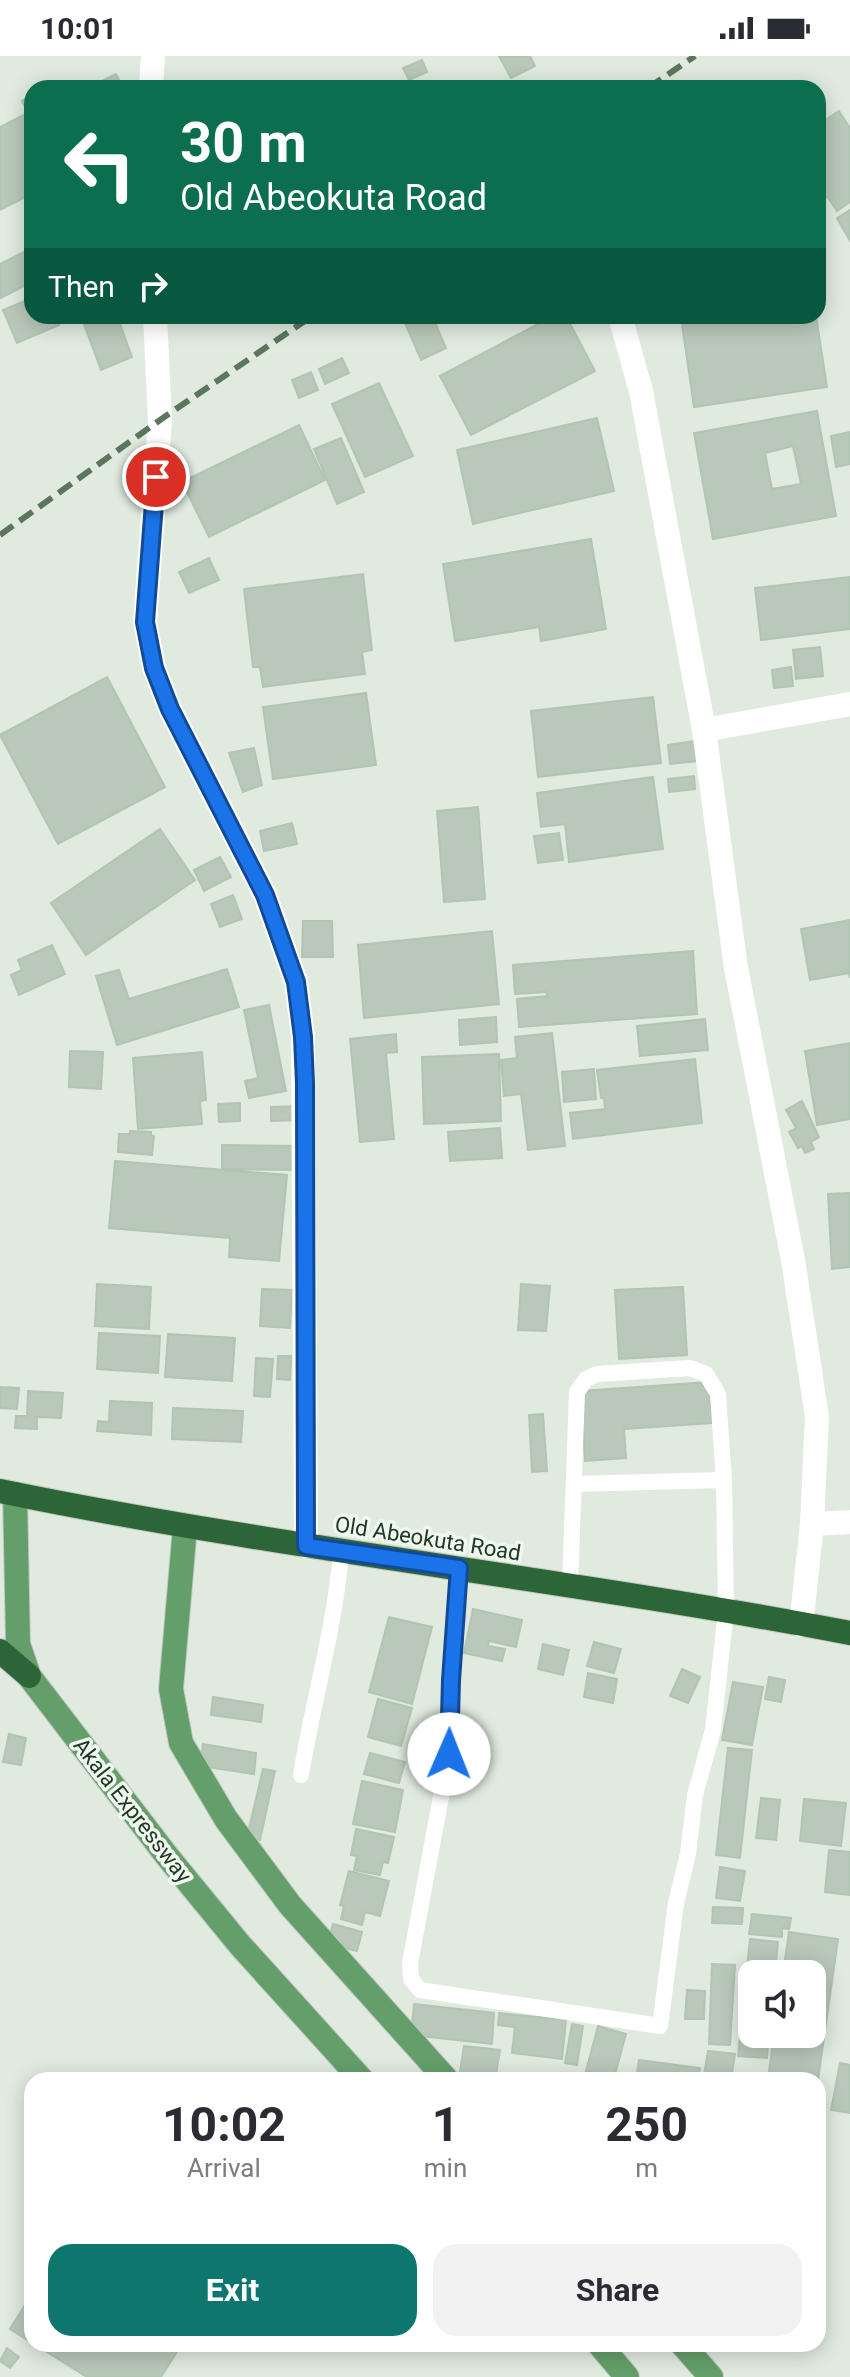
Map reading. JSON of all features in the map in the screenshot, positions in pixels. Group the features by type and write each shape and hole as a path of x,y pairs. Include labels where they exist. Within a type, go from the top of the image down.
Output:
{"highway":[{"name":"Old Abeokuta Road","path":"7,1492 185,1527 459,1568 850,1633"},
{"path":"0,1651 29,1676"}],"main road":[{"name":"Akala Expressway","path":"7,1492 18,1644 29,1676 222,1923 355,2072"},
{"path":"185,1527 171,1689 181,1743 226,1819 290,1905 440,2072"},
{"path":"606,2352 627,2377"},
{"path":"689,2352 711,2377"}],"street":[{"path":"152,80 153,56"},
{"path":"155,324 160,420 145,622 154,668 170,709 265,895 296,982 302,1023 305,1083 306,1546"},
{"path":"622,324 641,391 704,730 736,968 793,1260 817,1417 812,1524 801,1625"},
{"path":"704,730 850,704"},
{"path":"812,1524 850,1522"}],"lane":[{"path":"459,1568 449,1754 410,1963 411,1979 420,1990 660,2026 676,1903 688,1854 695,1795 713,1730 726,1611 724,1480 718,1394 706,1374 690,1368 597,1374 579,1385 570,1586"},
{"path":"575,1484 724,1480"},
{"path":"301,1775 314,1701 333,1623 341,1552"}],"building":[{"path":"499,56 530,56 535,66 511,78"},
{"path":"422,60 427,72 409,80 403,68"},
{"path":"116,74 119,80 104,80"},
{"path":"839,111 850,128 850,202 837,211 826,197 826,120"},
{"path":"24,115 24,198 0,210 0,127"},
{"path":"850,210 850,241 837,218"},
{"path":"24,252 24,286 1,298 0,264"},
{"path":"24,301 24,324 59,325 17,343 3,310"},
{"path":"84,324 120,324 132,357 101,370"},
{"path":"405,324 436,324 446,348 421,360"},
{"path":"538,324 570,324 595,371 471,435 440,376"},
{"path":"682,324 817,324 827,387 694,407"},
{"path":"342,358 349,373 325,384 319,369"},
{"path":"311,372 318,390 299,398 292,380"},
{"path":"379,383 413,456 365,477 332,404"},
{"path":"817,411 836,516 713,539 694,433","holes":["793,446 801,484 772,489 765,453"]},
{"path":"597,418 614,491 473,524 457,450"},
{"path":"299,425 325,480 209,537 182,482"},
{"path":"850,432 850,464 836,467 831,436"},
{"path":"341,438 364,492 337,504 314,449"},
{"path":"591,539 606,629 541,641 539,627 455,641 443,564"},
{"path":"209,558 219,580 189,593 179,572"},
{"path":"363,574 372,650 362,652 365,674 263,687 260,667 253,667 244,589"},
{"path":"850,577 850,629 761,640 755,588"},
{"path":"820,647 823,676 796,679 793,650"},
{"path":"791,667 793,686 774,688 772,670"},
{"path":"107,677 165,787 58,844 0,735"},
{"path":"366,693 376,765 273,779 263,707"},
{"path":"653,697 661,763 538,777 531,711"},
{"path":"695,741 698,761 670,764 668,745"},
{"path":"254,748 262,785 243,792 229,753"},
{"path":"694,776 695,789 669,792 668,779"},
{"path":"653,777 663,849 569,862 565,824 541,827 537,793"},
{"path":"478,807 485,899 444,902 437,811"},
{"path":"292,823 297,844 264,851 260,831"},
{"path":"160,829 195,880 86,955 51,903"},
{"path":"559,833 563,860 538,863 534,836"},
{"path":"220,857 231,877 204,891 194,870"},
{"path":"233,895 242,919 220,927 211,904"},
{"path":"850,920 850,978 849,973 810,980 801,929"},
{"path":"303,921 332,921 333,957 302,957"},
{"path":"492,931 499,1004 364,1018 358,945"},
{"path":"52,945 65,974 19,995 11,975 22,970 18,960"},
{"path":"693,951 697,1014 519,1027 517,999 547,996 547,992 515,994 513,965"},
{"path":"227,969 239,1007 117,1045 96,976 119,970 129,999"},
{"path":"269,1005 286,1091 249,1098 245,1081 258,1078 244,1010"},
{"path":"496,1017 497,1042 460,1045 459,1020"},
{"path":"705,1019 708,1050 640,1056 637,1026"},
{"path":"552,1033 565,1146 528,1150 521,1094 504,1096 501,1060 517,1058 515,1037"},
{"path":"396,1034 397,1052 386,1053 394,1139 360,1142 350,1039"},
{"path":"850,1043 850,1119 817,1125 805,1051"},
{"path":"70,1051 103,1052 101,1089 69,1087"},
{"path":"202,1052 206,1100 200,1101 202,1124 138,1129 133,1058"},
{"path":"499,1054 501,1121 424,1124 422,1057"},
{"path":"695,1059 702,1123 573,1139 570,1113 605,1109 597,1070"},
{"path":"594,1069 596,1099 564,1102 562,1072"},
{"path":"802,1101 819,1137 811,1142 814,1149 805,1153 802,1146 798,1148 789,1132 796,1128 786,1110"},
{"path":"240,1103 240,1121 219,1122 218,1104"},
{"path":"302,1106 302,1120 271,1121 271,1107"},
{"path":"500,1128 502,1158 450,1161 448,1132"},
{"path":"130,1131 151,1132 154,1136 152,1155 118,1152 119,1134 130,1134"},
{"path":"222,1145 301,1146 301,1170 222,1169"},
{"path":"115,1161 287,1175 279,1261 229,1257 230,1238 109,1228"},
{"path":"850,1193 850,1267 832,1269 828,1194"},
{"path":"97,1284 151,1287 149,1329 95,1326"},
{"path":"521,1284 550,1286 546,1331 518,1330"},
{"path":"683,1287 687,1355 619,1359 615,1290"},
{"path":"262,1289 292,1290 290,1328 260,1326"},
{"path":"99,1333 160,1336 158,1373 97,1369"},
{"path":"168,1334 235,1338 232,1381 165,1377"},
{"path":"278,1356 291,1356 290,1380 277,1379"},
{"path":"256,1358 273,1359 270,1397 254,1396"},
{"path":"709,1382 712,1423 624,1429 626,1458 585,1461 581,1391"},
{"path":"0,1387 19,1388 17,1409 0,1408"},
{"path":"28,1391 63,1393 61,1418 37,1417 37,1429 15,1428 16,1416 27,1416"},
{"path":"110,1401 152,1403 151,1435 97,1431 98,1421 109,1422"},
{"path":"173,1408 243,1411 241,1442 172,1439"},
{"path":"543,1414 547,1471 532,1472 529,1415"},
{"path":"473,1609 522,1620 516,1647 489,1641 488,1646 505,1649 502,1661 464,1653"},
{"path":"389,1617 432,1627 412,1704 369,1692"},
{"path":"594,1642 621,1649 614,1673 587,1666"},
{"path":"543,1644 569,1650 563,1675 538,1669"},
{"path":"682,1669 700,1677 688,1703 670,1696"},
{"path":"588,1673 617,1679 613,1703 584,1697"},
{"path":"769,1677 785,1680 781,1702 765,1699"},
{"path":"733,1682 763,1687 752,1745 722,1740"},
{"path":"213,1697 263,1705 261,1722 211,1715"},
{"path":"378,1699 412,1708 401,1746 368,1737"},
{"path":"9,1734 26,1738 21,1765 3,1762"},
{"path":"203,1744 256,1753 254,1774 200,1766"},
{"path":"728,1748 752,1750 740,1858 716,1855"},
{"path":"370,1753 405,1762 399,1783 364,1774"},
{"path":"263,1769 275,1771 260,1840 247,1837"},
{"path":"362,1781 403,1790 395,1832 353,1824"},
{"path":"761,1798 780,1800 776,1840 756,1838"},
{"path":"804,1799 846,1803 841,1846 800,1841"},
{"path":"356,1829 394,1837 388,1863 383,1862 380,1875 354,1870 357,1856 351,1855"},
{"path":"829,1850 850,1852 850,1895 825,1892"},
{"path":"720,1867 745,1871 740,1901 716,1898"},
{"path":"349,1871 389,1881 380,1916 365,1912 362,1925 341,1919 344,1906 340,1905"},
{"path":"713,1907 743,1908 742,1924 712,1923"},
{"path":"752,1914 791,1918 789,1929 782,1928 782,1937 749,1934"},
{"path":"333,1924 362,1932 357,1951 327,1944"},
{"path":"789,1932 838,1939 826,2024 826,1960 785,1960"},
{"path":"750,1939 778,1942 776,1960 748,1960"},
{"path":"712,1964 735,1965 730,2045 709,2044"},
{"path":"687,1990 705,1991 704,2019 685,2019"},
{"path":"414,2004 494,2013 492,2044 411,2035"},
{"path":"499,2013 566,2020 562,2059 512,2053 515,2027 498,2025"},
{"path":"572,2024 583,2026 577,2065 565,2063"},
{"path":"598,2026 626,2034 616,2072 586,2071"},
{"path":"464,2046 500,2050 496,2072 460,2072"},
{"path":"739,2048 768,2048 767,2058 738,2056"},
{"path":"772,2048 823,2048 819,2072 769,2072"},
{"path":"708,2051 735,2054 732,2072 704,2072"},
{"path":"639,2060 700,2068 699,2072 637,2072"},
{"path":"840,2063 850,2065 850,2113 831,2110"},
{"path":"24,2307 24,2338 10,2329"},
{"path":"7,2348 19,2357 10,2368 0,2361"},
{"path":"47,2352 177,2352 161,2377 87,2377"}],"railway":[{"path":"660,80 695,56"},
{"path":"0,535 300,324"}],"route":[{"path":"156,477 145,622 154,668 170,709 265,895 296,982 305,1083 306,1546 459,1568 449,1754"}]}
